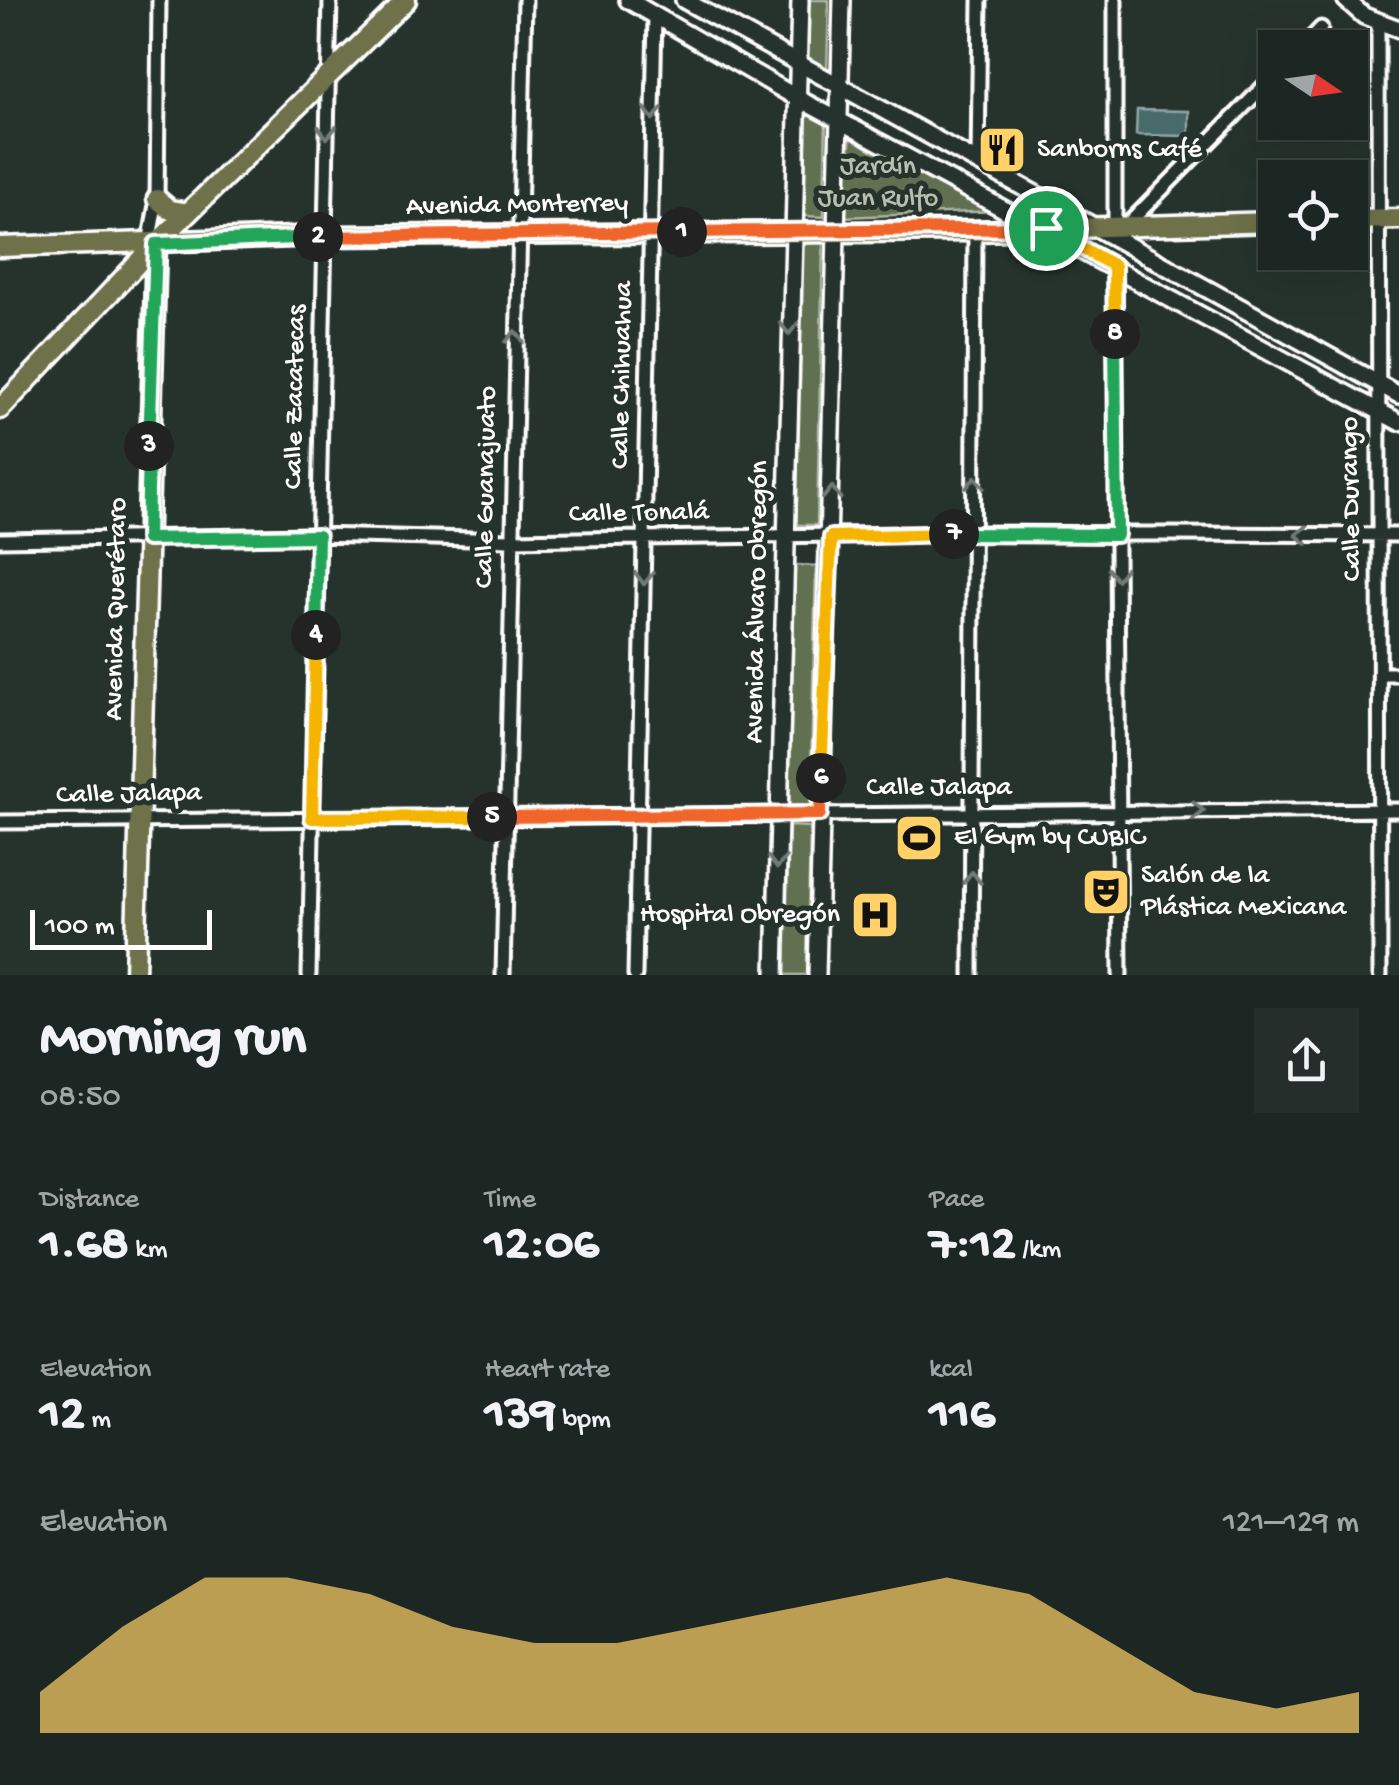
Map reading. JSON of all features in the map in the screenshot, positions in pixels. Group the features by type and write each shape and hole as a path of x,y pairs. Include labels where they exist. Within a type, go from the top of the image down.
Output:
{"main road":[{"path":"0,409 152,244 406,0"},
{"path":"628,0 799,99 1046,228 1399,422"},
{"path":"684,0 1399,395"},
{"path":"799,99 800,0"},
{"path":"817,975 842,0"},
{"path":"1346,0 1378,23 1399,28"},
{"name":"Avenida Álvaro Obregón","path":"775,975 791,230 799,99"},
{"path":"156,199 170,210 188,213"},
{"path":"1368,220 1399,219"},
{"name":"Avenida Monterrey","path":"0,246 324,236 791,230 976,232 1258,222"},
{"name":"Avenida Querétaro","path":"135,975 152,244"},
{"path":"105,245 120,262 124,278"}],"street":[{"name":"Avenida Querétaro","path":"152,244 159,0"},
{"name":"Calle Zacatecas","path":"309,975 330,0"},
{"name":"Calle Guanajuato","path":"502,975 526,0"},
{"path":"978,162 980,0"},
{"path":"1116,0 1121,226"},
{"name":"Calle Chihuahua","path":"635,975 655,16"},
{"name":"Calle Durango","path":"1378,23 1376,536 1382,810 1380,975"},
{"path":"1121,226 1258,92"},
{"path":"971,975 976,232"},
{"path":"1114,266 1120,975"},
{"name":"Calle Tonalá","path":"0,540 318,536 510,540 974,533 1399,535"},
{"path":"1380,674 1399,674"},
{"name":"Calle Jalapa","path":"0,822 1399,810"}],"green space":[{"path":"808,0 829,0 827,72 807,61"},
{"path":"806,111 826,120 824,217 803,216"},
{"name":"Jardín Juan Rulfo","path":"851,133 999,211 843,217"},
{"path":"802,242 823,242 817,525 796,525"},
{"path":"795,565 816,566 810,806 789,806"},
{"path":"789,826 810,827 807,975 785,975"}],"water":[{"path":"1137,110 1189,111 1189,136 1136,135"}],"place":[{"name":"Sanborns Café","path":"1002,150"},
{"name":"El Gym by CUBIC","path":"919,838"},
{"name":"Salón de la Plástica Mexicana","path":"1106,892"},
{"name":"Hospital Obregón","path":"875,915"}],"route":[{"path":"1046,228 1114,266 1117,535 831,537 820,814 312,818 318,536 147,539 156,244 324,236 976,232 1046,228"}]}
